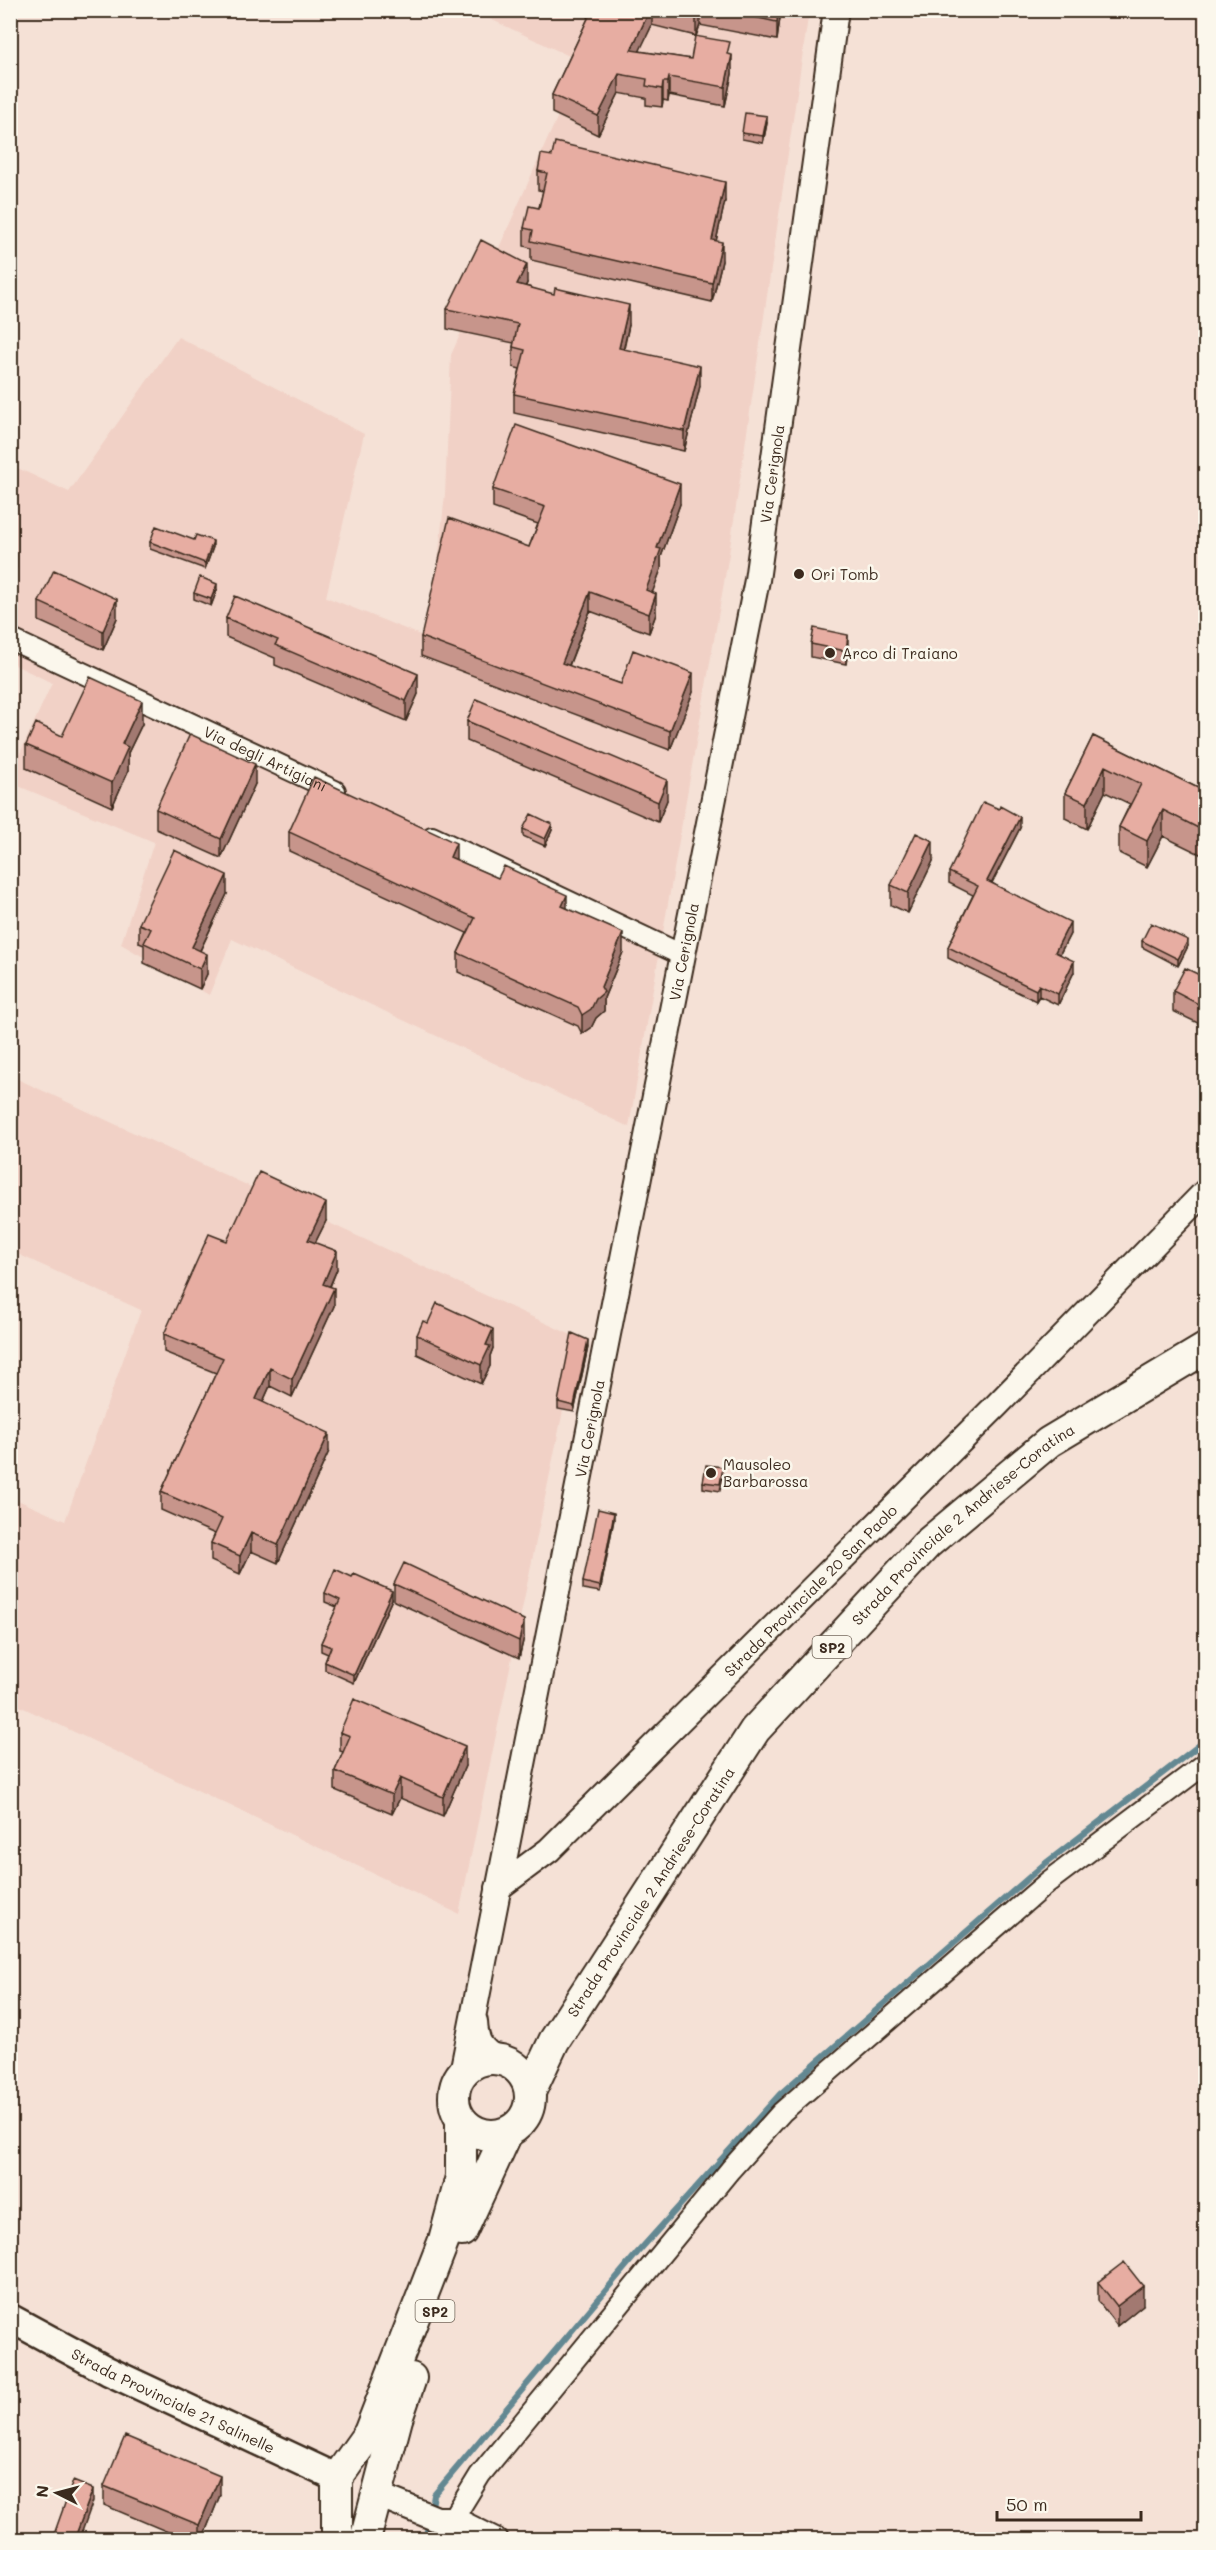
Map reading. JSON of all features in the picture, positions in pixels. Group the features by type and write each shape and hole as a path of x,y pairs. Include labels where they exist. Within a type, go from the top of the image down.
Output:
{"main road":[{"name":"Strada Provinciale 2 Andriese-Coratina","path":"365,2540 389,2500 397,2419 467,2218 507,2133 525,2116 530,2092 554,2041 755,1730 927,1544 1049,1442 1206,1348"},
{"path":"462,2073 484,2060 503,2061 554,2041"},
{"path":"503,2061 523,2075 530,2092"},
{"name":"SP2","path":"337,2478 369,2433 444,2240 461,2177 461,2121 455,2109 454,2096 462,2073"},
{"path":"461,2121 482,2135 507,2133"},
{"name":"Strada Provinciale 21 Salinelle","path":"10,2318 108,2371 337,2478"},
{"path":"337,2478 337,2540"}],"street":[{"name":"Via Cerignola","path":"498,1888 758,580 836,10"},
{"name":"Via degli Artigiani","path":"10,639 349,798"},
{"path":"414,828 684,956"},
{"name":"Strada Provinciale 20 San Paolo","path":"498,1888 549,1850 998,1405 1206,1191"},
{"path":"445,2519 716,2188 783,2112 1048,1882 1206,1763"},
{"path":"462,2073 475,2016 498,1888"},
{"path":"475,2016 476,2040 484,2052 503,2061"},
{"path":"389,2500 445,2519 495,2540"}],"shaded area":[{"path":"473,11 809,11 729,554 629,1127 232,939 209,995 121,944 154,842 11,783 11,773 52,683 11,663 11,465 69,492 178,337 364,434 326,597 430,639 445,494 451,355 582,62"},
{"path":"11,1076 578,1338 459,1914 11,1702 11,1497 65,1521 141,1310 11,1251"}],"building":[{"path":"592,10 650,10 631,50 691,59 695,36 730,42 727,54 732,55 725,87 669,77 668,82 663,82 662,89 646,86 647,79 619,74 598,116 552,95"},
{"path":"670,10 698,10 696,17"},
{"path":"722,10 778,10 777,22"},
{"path":"745,113 767,116 763,136 742,133"},
{"path":"555,142 725,182 712,240 722,242 712,283 531,241 533,230 524,228 529,206 539,208 547,173 538,171 541,154 552,156"},
{"path":"481,240 527,264 517,284 554,294 555,288 629,305 619,348 700,366 684,431 514,394 525,350 513,347 518,324 447,309"},
{"path":"516,425 680,484 657,548 661,549 646,590 656,594 649,614 590,592 562,663 621,684 633,650 693,673 670,731 421,637 449,518 529,547 545,507 493,489"},
{"path":"156,526 194,540 196,535 213,541 205,563 150,542"},
{"path":"10,553 16,555 10,567"},
{"path":"54,570 117,599 103,631 39,602"},
{"path":"200,577 217,584 211,599 194,593"},
{"path":"235,596 418,674 406,701 275,645 278,640 226,618"},
{"path":"814,628 848,635 846,651 811,644"},
{"path":"90,677 142,701 122,744 128,747 112,783 26,745 36,723 62,736"},
{"path":"476,699 667,780 658,802 467,721"},
{"path":"190,734 255,764 221,839 156,809"},
{"path":"1093,736 1206,792 1206,832 1163,810 1147,841 1119,827 1141,784 1105,766 1087,803 1065,793"},
{"path":"314,777 456,843 450,857 498,878 504,866 567,895 562,906 623,933 601,987 604,992 596,999 591,1009 582,1015 578,1007 458,953 475,918 289,832"},
{"path":"983,802 999,809 1000,806 1020,817 987,881 1070,922 1055,952 1074,961 1058,994 1039,985 1036,990 948,947 978,886 949,872"},
{"path":"531,814 552,824 545,839 523,829"},
{"path":"916,833 933,841 908,893 891,885"},
{"path":"174,850 227,875 192,947 207,954 200,969 144,943 151,929 139,924"},
{"path":"1151,923 1188,940 1178,959 1142,941"},
{"path":"1185,968 1206,978 1206,1008 1173,991"},
{"path":"259,1172 326,1203 308,1240 337,1251 323,1284 334,1288 292,1379 270,1368 256,1399 329,1433 278,1545 251,1533 240,1556 211,1543 222,1519 161,1492 223,1358 164,1334 209,1234 227,1241"},
{"path":"437,1303 493,1329 486,1345 490,1346 481,1365 417,1335 423,1321 428,1323"},
{"path":"572,1333 588,1340 574,1406 558,1402"},
{"path":"706,1465 723,1467 720,1484 703,1482"},
{"path":"598,1509 614,1513 600,1586 583,1582"},
{"path":"404,1563 524,1620 519,1641 394,1584"},
{"path":"335,1569 352,1577 354,1574 392,1591 354,1675 325,1662 331,1647 321,1643 340,1600 325,1593"},
{"path":"354,1699 465,1746 443,1797 400,1778 392,1795 335,1771 350,1736 340,1732"},
{"path":"1124,2262 1143,2286 1117,2306 1098,2282"},
{"path":"125,2436 220,2476 199,2525 104,2486"},
{"path":"73,2481 93,2489 74,2540 52,2540"}],"waterway":[{"path":"431,2512 434,2495 638,2252 780,2094 1042,1866 1206,1740"},
{"path":"425,2540 429,2522"}],"place":[{"name":"Ori Tomb","path":"799,574"},
{"name":"Arco di Traiano","path":"830,653"},
{"name":"Mausoleo Barbarossa","path":"711,1473"}]}
